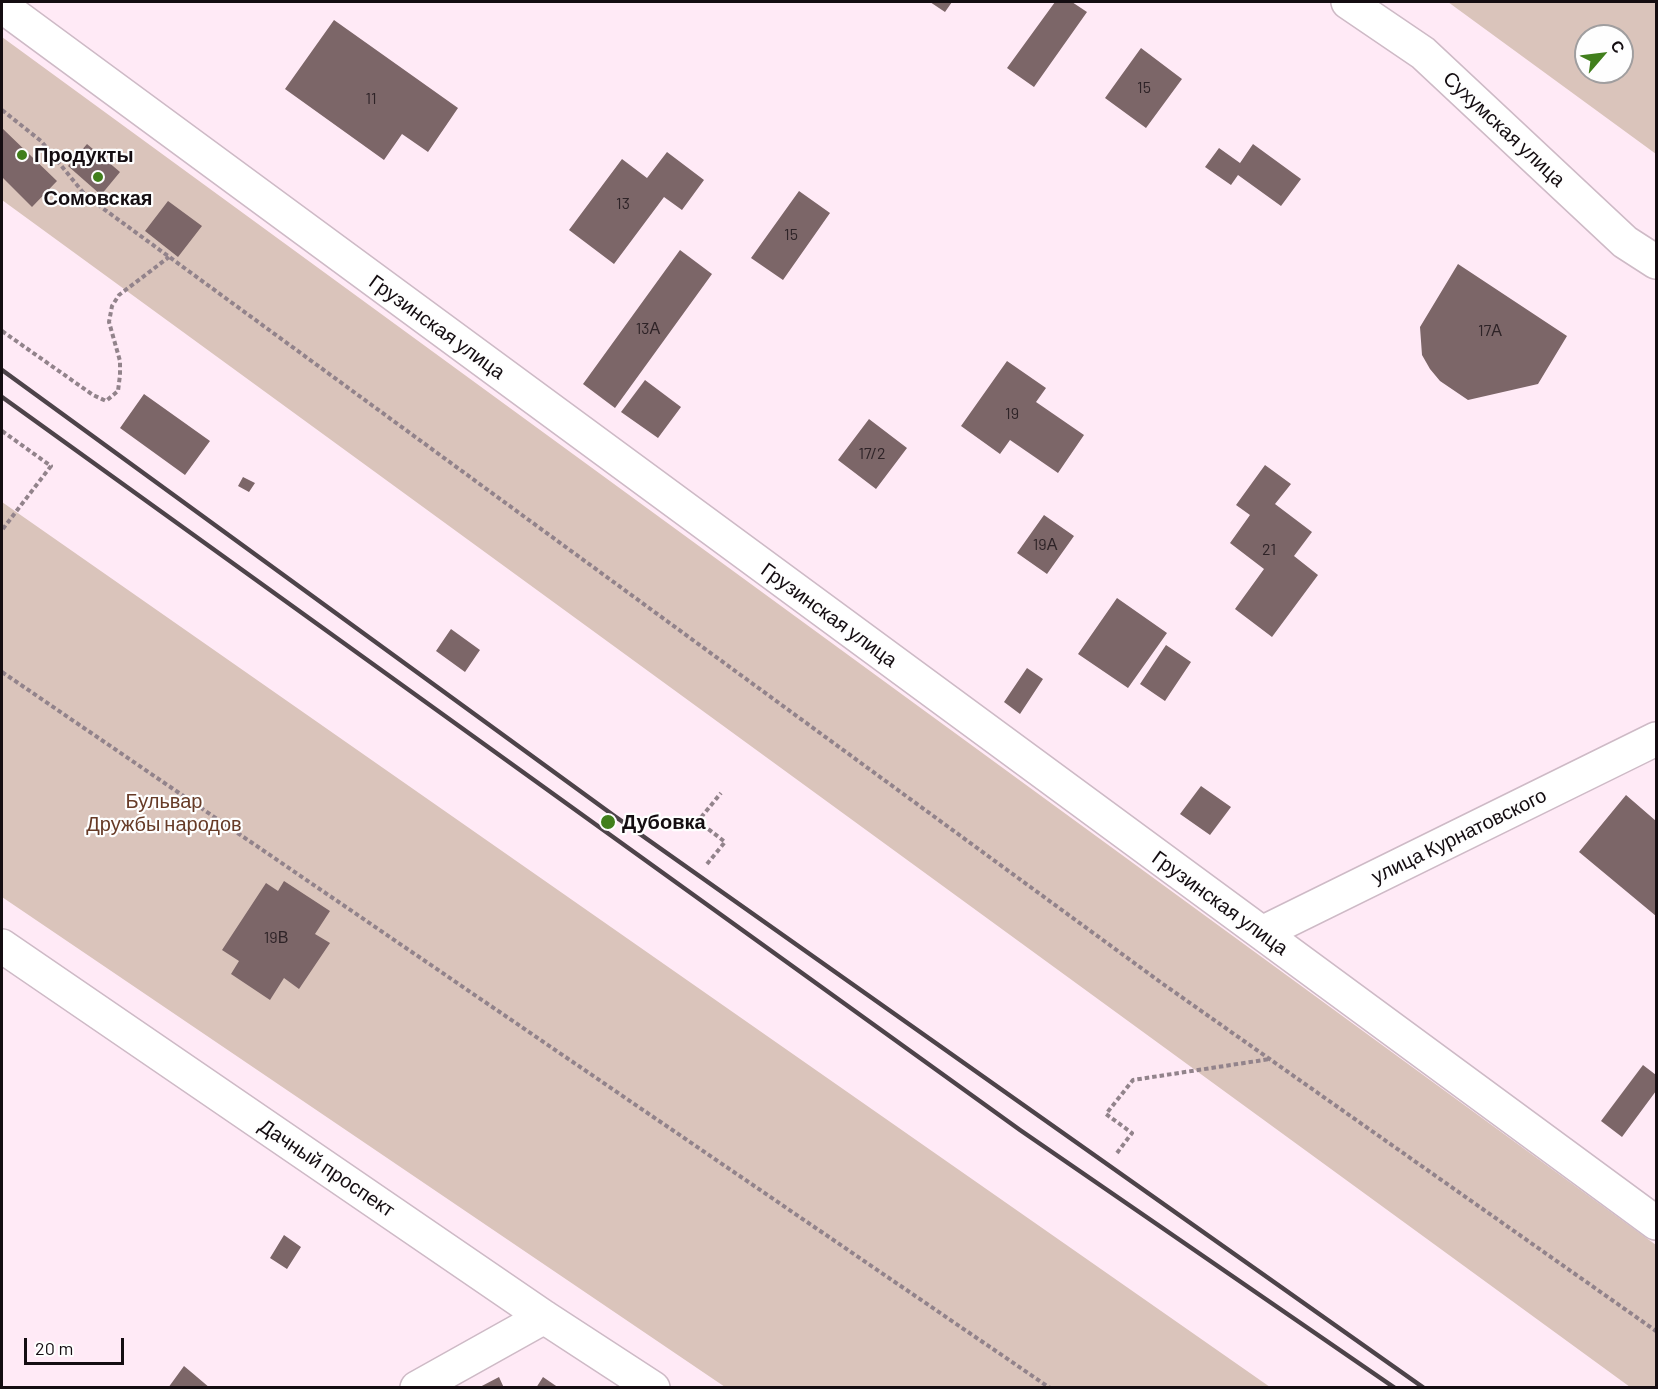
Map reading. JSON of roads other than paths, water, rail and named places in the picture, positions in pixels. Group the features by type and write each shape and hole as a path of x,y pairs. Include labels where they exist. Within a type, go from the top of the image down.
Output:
{"street":[{"name":"Сухумская улица","path":"1348,2 1423,53 1625,242 1656,262"},
{"name":"Грузинская улица","path":"2,6 1656,1222"},
{"name":"улица Курнатовского","path":"1262,933 1656,739"},
{"name":"Дачный проспект","path":"2,946 544,1317 653,1388"},
{"path":"417,1388 544,1317"}],"railway":[{"path":"2,370 613,815 1424,1388"},
{"path":"2,397 1020,1130 1395,1388"}],"place":[{"name":"Продукты","path":"22,155"},
{"name":"Сомовская","path":"98,177"},
{"name":"Дубовка","path":"608,822"}],"park label":[{"name":"Бульвар Дружбы народов","path":"164,812"}]}
